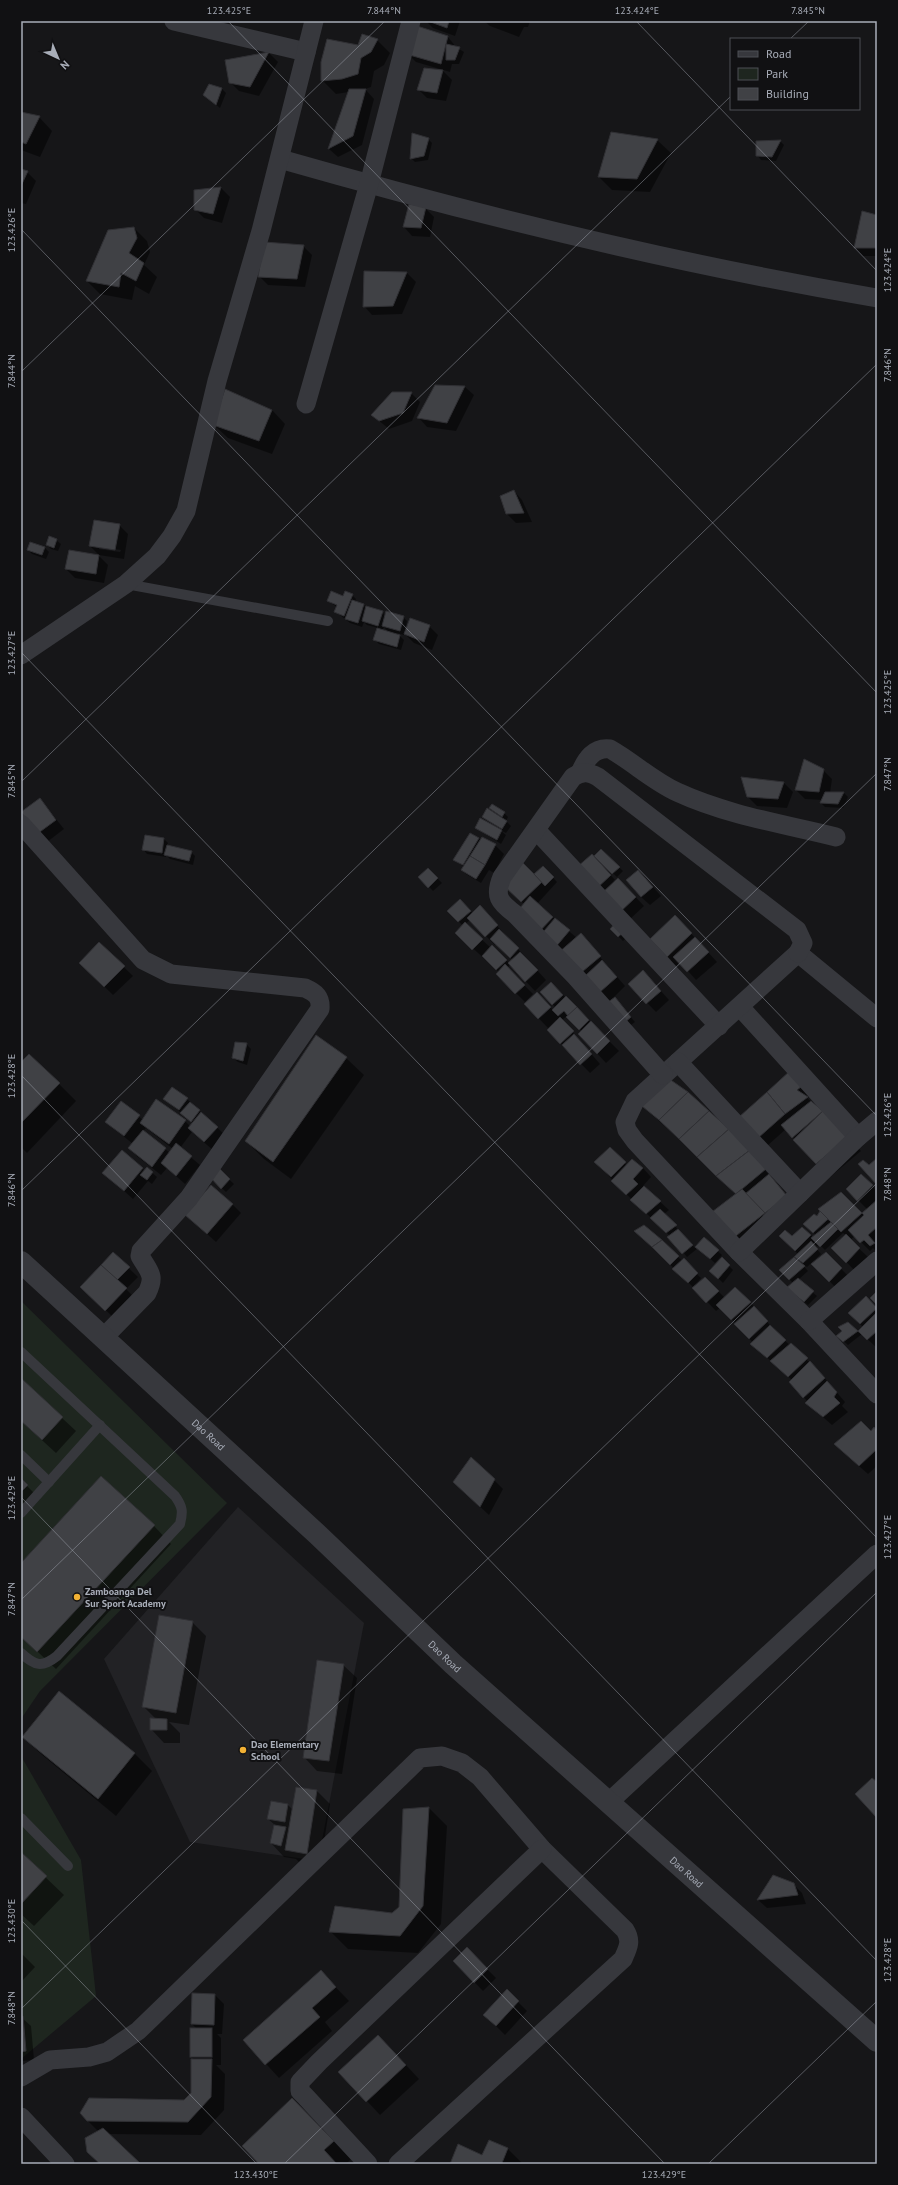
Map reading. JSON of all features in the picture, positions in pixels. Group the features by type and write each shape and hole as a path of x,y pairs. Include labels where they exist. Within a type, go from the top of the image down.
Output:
{"street":[{"path":"174,21 306,52"},
{"path":"21,655 126,584 157,556 172,536 186,511 217,382 280,158 314,21"},
{"path":"306,404 369,184 411,21"},
{"path":"280,158 369,184 495,217 776,281 877,298"},
{"path":"580,773 586,760 593,753 602,748 610,749 664,785 691,798 735,813 836,837"},
{"path":"663,1075 576,976 515,914 504,906 498,898 498,888 502,877 573,777 580,773 589,772 598,777 797,930 804,943 798,953 632,1105 625,1122 627,1130 739,1252 809,1321 877,1394"},
{"path":"21,824 143,960 171,974 305,988 318,996 321,1002 320,1009 189,1198 141,1251 140,1256 151,1273 150,1286 147,1293 104,1337"},
{"path":"536,831 719,1026"},
{"path":"798,953 877,1018"},
{"path":"740,1007 858,1136"},
{"path":"678,1062 800,1193"},
{"path":"739,1252 858,1136 877,1121"},
{"path":"809,1321 877,1261"},
{"name":"Dao Road","path":"21,1262 317,1534 453,1664 877,2041"},
{"path":"609,1802 877,1554"},
{"path":"21,2077 50,2060 89,2057 107,2052 138,2031 420,1758 442,1756 462,1763 480,1777 542,1849 625,1930 629,1937 629,1946 623,1959 398,2164"},
{"path":"368,2164 300,2091 300,2082 319,2062 542,1849"},
{"path":"21,2116 65,2164"}],"lane":[{"path":"126,584 328,621"},
{"path":"21,1352 175,1496 181,1504 183,1511 180,1524 57,1656 46,1664 38,1664 30,1661 21,1653"},
{"path":"21,1513 100,1425"},
{"path":"21,1455 49,1482"},
{"path":"21,1818 68,1866"}],"shaded area":[{"name":"Dao Elementary School","path":"238,1507 364,1623 318,1861 190,1842 104,1659"}],"green space":[{"name":"Zamboanga Del Sur Sport Academy","path":"21,1301 227,1503 40,1691 21,1719"},
{"path":"21,1756 81,1860 96,1996 21,2059"}],"building":[{"path":"428,21 449,21 447,28"},
{"path":"417,26 448,36 441,64 406,54"},
{"path":"362,34 378,39 371,52 361,58 358,74 342,79 321,81 321,62 327,39 358,45"},
{"path":"446,44 460,47 455,60 446,60"},
{"path":"269,52 250,87 229,83 225,60"},
{"path":"424,68 443,70 437,93 417,90"},
{"path":"209,84 222,88 216,105 203,95"},
{"path":"349,89 366,89 353,136 328,149"},
{"path":"21,112 40,116 26,144 21,142"},
{"path":"611,132 658,139 637,179 598,177"},
{"path":"412,133 429,138 424,156 410,159"},
{"path":"781,140 772,157 756,156 756,141"},
{"path":"21,169 28,171 21,186"},
{"path":"221,187 213,214 194,210 194,190"},
{"path":"409,204 426,207 421,228 403,227"},
{"path":"862,211 877,215 877,248 854,248"},
{"path":"134,227 137,238 129,253 144,263 136,281 121,273 119,287 86,281 108,230"},
{"path":"264,242 304,245 297,279 258,277"},
{"path":"364,271 407,272 393,306 363,307"},
{"path":"435,385 465,386 447,423 417,418"},
{"path":"225,389 272,410 259,441 213,425"},
{"path":"392,392 412,392 403,413 379,421 371,415"},
{"path":"514,490 524,513 506,514 500,496"},
{"path":"94,520 120,524 115,550 89,546"},
{"path":"49,536 57,539 54,548 46,545"},
{"path":"30,542 45,547 42,555 27,550"},
{"path":"69,550 99,555 96,574 65,569"},
{"path":"331,591 343,596 345,591 353,594 344,616 334,612 337,605 327,601"},
{"path":"352,600 364,604 358,623 345,619"},
{"path":"366,606 383,611 378,626 362,621"},
{"path":"386,611 404,616 400,631 382,626"},
{"path":"410,618 430,625 424,642 404,634"},
{"path":"377,628 400,635 397,647 373,640"},
{"path":"804,759 824,769 819,792 795,790"},
{"path":"741,777 784,782 778,799 747,797"},
{"path":"825,792 844,792 838,804 820,803"},
{"path":"40,798 56,820 37,834 21,812"},
{"path":"492,804 505,812 502,817 489,808"},
{"path":"487,808 507,821 502,829 482,817"},
{"path":"480,818 502,830 497,840 475,828"},
{"path":"470,833 479,838 463,865 453,860"},
{"path":"145,835 164,838 162,853 142,850"},
{"path":"482,837 496,844 485,865 470,856"},
{"path":"167,845 192,851 189,861 164,855"},
{"path":"601,849 620,867 612,874 594,856"},
{"path":"592,854 611,875 595,890 576,868"},
{"path":"470,856 485,865 476,879 461,870"},
{"path":"523,863 542,882 521,902 502,884"},
{"path":"543,866 554,877 545,886 534,874"},
{"path":"428,868 438,878 428,888 418,877"},
{"path":"638,870 653,887 641,897 626,880"},
{"path":"618,878 636,897 619,913 601,894"},
{"path":"530,896 553,917 537,934 515,914"},
{"path":"460,899 471,911 458,922 447,911"},
{"path":"480,905 498,925 485,937 467,918"},
{"path":"675,915 692,933 667,957 650,939"},
{"path":"555,918 570,930 554,949 539,937"},
{"path":"617,921 626,930 618,937 610,929"},
{"path":"465,922 483,939 472,950 455,933"},
{"path":"499,929 519,948 510,958 490,939"},
{"path":"581,933 601,956 576,977 557,954"},
{"path":"695,937 709,952 687,972 673,957"},
{"path":"99,942 125,966 104,987 79,963"},
{"path":"492,945 507,960 496,970 482,956"},
{"path":"520,952 538,970 525,982 508,963"},
{"path":"602,960 617,977 600,992 585,976"},
{"path":"505,964 525,985 515,994 496,974"},
{"path":"643,970 661,991 646,1004 628,984"},
{"path":"551,982 563,995 552,1005 540,992"},
{"path":"537,992 551,1007 538,1019 524,1004"},
{"path":"566,996 577,1007 568,1016 564,1011 558,1016 552,1010"},
{"path":"615,997 631,1017 623,1024 607,1003"},
{"path":"577,1007 589,1020 579,1030 566,1017"},
{"path":"560,1017 574,1031 560,1044 547,1030"},
{"path":"591,1021 610,1041 597,1054 578,1034"},
{"path":"574,1034 592,1054 580,1065 562,1045"},
{"path":"316,1035 347,1057 273,1162 245,1141"},
{"path":"235,1042 247,1043 243,1061 232,1058"},
{"path":"29,1054 60,1083 21,1123 21,1062"},
{"path":"791,1070 806,1083 797,1090 808,1097 785,1114 767,1092"},
{"path":"665,1076 688,1092 659,1120 637,1102"},
{"path":"172,1087 188,1098 179,1110 163,1099"},
{"path":"688,1092 709,1111 679,1139 659,1120"},
{"path":"767,1092 785,1114 758,1138 739,1117"},
{"path":"156,1099 186,1120 169,1144 140,1123"},
{"path":"121,1101 140,1115 124,1136 105,1122"},
{"path":"811,1101 823,1111 792,1138 781,1125"},
{"path":"190,1102 200,1110 191,1122 180,1113"},
{"path":"709,1111 729,1129 697,1157 679,1139"},
{"path":"823,1111 848,1137 816,1164 793,1140"},
{"path":"201,1112 218,1127 204,1142 188,1128"},
{"path":"729,1129 750,1150 716,1176 697,1157"},
{"path":"143,1130 166,1148 152,1167 128,1148"},
{"path":"176,1143 192,1156 176,1176 161,1163"},
{"path":"610,1147 626,1162 611,1177 594,1162"},
{"path":"122,1150 143,1168 124,1191 102,1173"},
{"path":"750,1150 766,1169 736,1194 716,1176"},
{"path":"877,1158 877,1185 858,1164 863,1160 869,1165"},
{"path":"632,1159 643,1168 633,1179 638,1184 626,1195 611,1181"},
{"path":"147,1167 153,1172 147,1180 140,1175"},
{"path":"219,1168 230,1179 221,1189 210,1177"},
{"path":"769,1174 787,1196 765,1213 745,1194"},
{"path":"861,1174 873,1185 857,1201 846,1189"},
{"path":"211,1185 233,1204 207,1234 185,1215"},
{"path":"644,1186 661,1201 646,1214 630,1200"},
{"path":"742,1189 765,1213 732,1239 708,1215"},
{"path":"841,1192 862,1213 841,1232 818,1209"},
{"path":"877,1200 877,1227 868,1235 875,1243 870,1246 864,1240 860,1243 848,1230 864,1215 862,1213"},
{"path":"660,1209 677,1225 666,1233 650,1218"},
{"path":"820,1211 828,1219 813,1233 803,1224 814,1214 817,1216"},
{"path":"831,1222 838,1229 820,1247 811,1238"},
{"path":"644,1225 662,1240 652,1247 634,1231"},
{"path":"802,1227 811,1235 795,1251 779,1236 785,1230 792,1236"},
{"path":"678,1229 693,1245 682,1254 667,1237"},
{"path":"846,1234 860,1248 846,1263 831,1248"},
{"path":"704,1237 719,1250 710,1259 695,1247"},
{"path":"662,1240 679,1256 670,1265 652,1247"},
{"path":"811,1241 818,1249 803,1263 794,1257"},
{"path":"113,1252 130,1267 117,1280 101,1265"},
{"path":"826,1252 842,1268 829,1282 811,1264"},
{"path":"722,1257 730,1265 718,1279 709,1271"},
{"path":"794,1257 805,1266 789,1280 779,1270"},
{"path":"684,1258 698,1273 688,1283 672,1269"},
{"path":"101,1265 127,1288 105,1311 80,1287"},
{"path":"705,1277 719,1291 706,1303 692,1288"},
{"path":"798,1278 814,1291 804,1302 786,1288"},
{"path":"735,1287 751,1302 731,1320 716,1305"},
{"path":"877,1291 877,1305 870,1298"},
{"path":"866,1296 877,1308 860,1324 848,1313"},
{"path":"754,1306 768,1321 749,1339 734,1324"},
{"path":"876,1313 877,1331 867,1340 858,1331"},
{"path":"848,1322 858,1331 843,1342 836,1336 842,1331 838,1327"},
{"path":"770,1325 786,1340 767,1358 750,1344"},
{"path":"791,1343 808,1358 788,1377 770,1361"},
{"path":"810,1361 825,1378 803,1398 789,1382"},
{"path":"21,1378 63,1417 42,1440 21,1421"},
{"path":"827,1381 837,1392 834,1397 840,1403 823,1417 805,1403"},
{"path":"861,1421 871,1431 874,1427 877,1431 877,1449 859,1466 834,1444"},
{"path":"471,1457 495,1479 480,1507 453,1482"},
{"path":"101,1476 155,1525 37,1652 21,1637 21,1563"},
{"path":"21,1478 28,1485 21,1492"},
{"path":"159,1615 193,1621 176,1713 142,1707"},
{"path":"317,1660 344,1664 329,1761 303,1758"},
{"path":"59,1691 135,1753 98,1799 22,1737"},
{"path":"150,1718 167,1719 167,1730 150,1730"},
{"path":"872,1778 876,1781 877,1780 877,1818 855,1794"},
{"path":"296,1787 317,1790 307,1854 285,1850"},
{"path":"271,1801 288,1804 285,1822 267,1819"},
{"path":"429,1807 423,1906 400,1936 329,1932 335,1906 392,1913 399,1907 403,1809"},
{"path":"274,1825 286,1827 281,1846 270,1843"},
{"path":"21,1852 47,1876 21,1904"},
{"path":"773,1875 794,1883 798,1895 757,1900"},
{"path":"467,1947 488,1969 474,1983 453,1961"},
{"path":"321,1970 336,1987 312,2008 320,2017 265,2065 243,2040"},
{"path":"507,1989 519,2001 496,2026 483,2015"},
{"path":"192,1993 215,1994 214,2025 191,2024"},
{"path":"21,2016 23,2016 26,2051 21,2052"},
{"path":"190,2028 212,2028 212,2057 190,2057"},
{"path":"378,2035 406,2065 366,2102 338,2072"},
{"path":"191,2059 212,2059 211,2097 188,2122 87,2121 80,2113 89,2098 184,2100 191,2093"},
{"path":"292,2098 334,2141 324,2150 337,2164 259,2164 242,2146"},
{"path":"103,2128 141,2164 100,2164 87,2152 85,2138"},
{"path":"489,2140 508,2148 502,2163 505,2164 450,2164 458,2144 482,2155"}],"place":[{"name":"Zamboanga Del Sur Sport Academy","path":"77,1597"},
{"name":"Dao Elementary School","path":"243,1750"}]}
